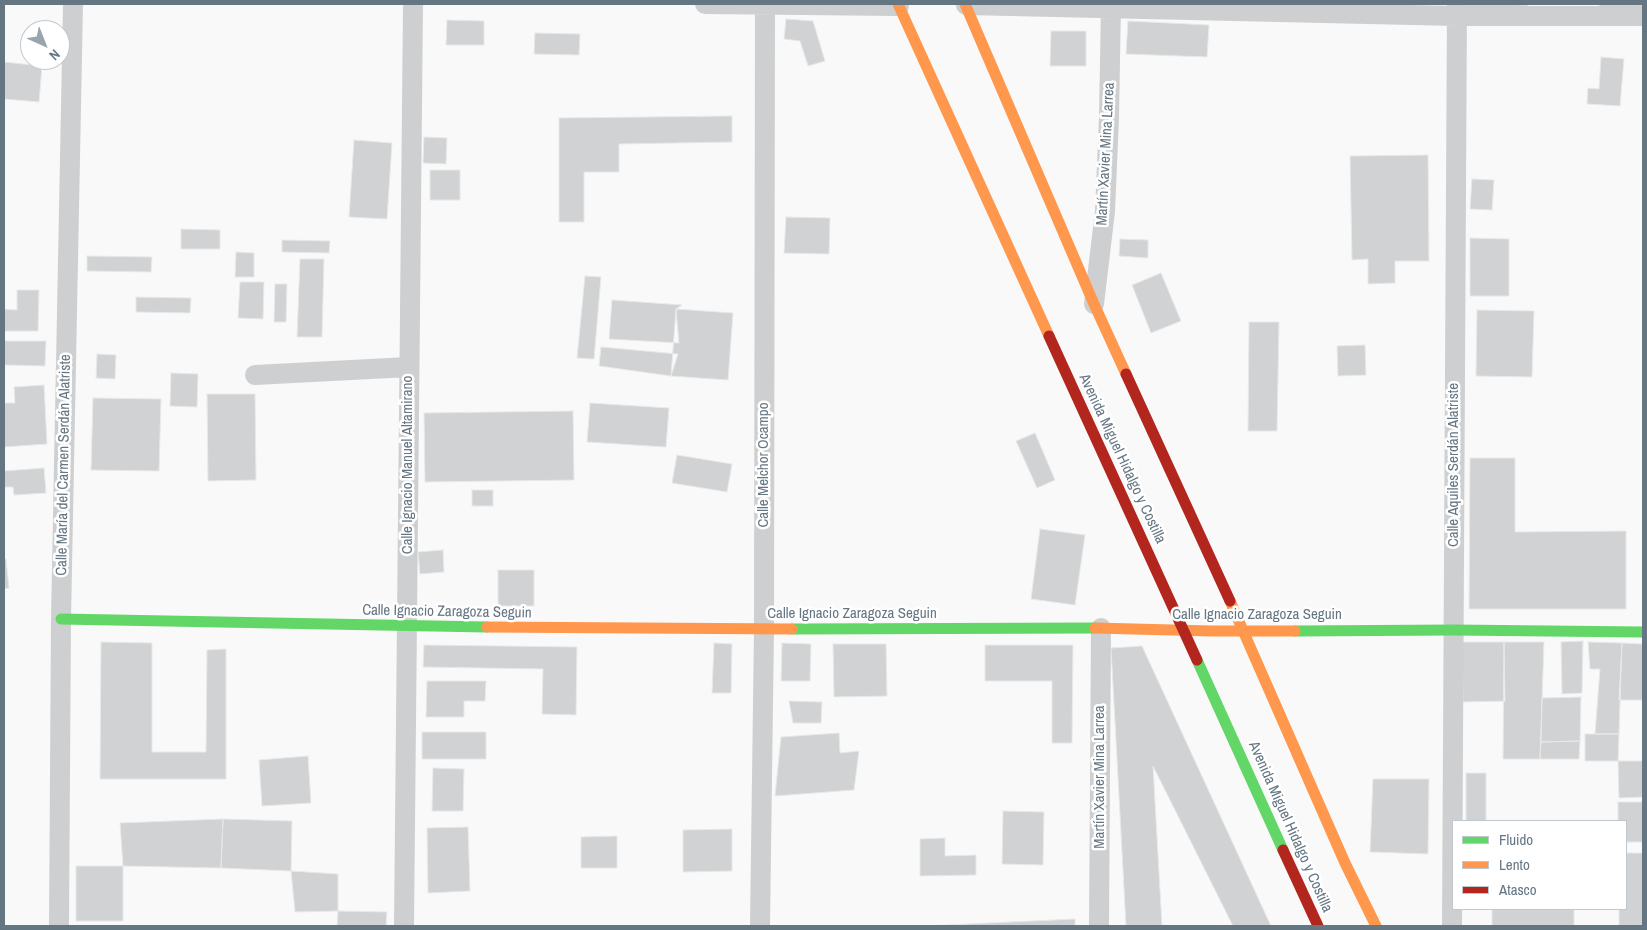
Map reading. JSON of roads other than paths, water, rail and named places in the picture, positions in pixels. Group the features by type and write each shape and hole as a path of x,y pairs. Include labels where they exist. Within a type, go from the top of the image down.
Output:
{"main road":[{"path":"965,4 1094,304 1243,630 1345,863 1376,926"},
{"name":"Avenida Miguel Hidalgo y Costilla","path":"898,5 1318,926"},
{"name":"Calle Ignacio Zaragoza Seguin","path":"61,620 407,627 1101,628 1643,632"}],"street":[{"name":"Calle María del Carmen Serdán Alatriste","path":"59,926 61,620 73,4"},
{"name":"Calle Ignacio Manuel Altamirano","path":"404,926 412,4"},
{"path":"705,4 898,5"},
{"name":"Calle Melchor Ocampo","path":"760,926 764,629 765,4"},
{"path":"965,4 1457,10 1643,16"},
{"name":"Martín Xavier Mina Larrea","path":"1094,304 1105,211 1109,118 1110,5"},
{"name":"Calle Aquiles Serdán Alatriste","path":"1453,820 1457,10"},
{"path":"255,375 409,367"},
{"name":"Martín Xavier Mina Larrea","path":"1099,926 1101,628"},
{"name":"Calle Aquiles Serdán Alatriste","path":"1452,910 1452,926"}]}
